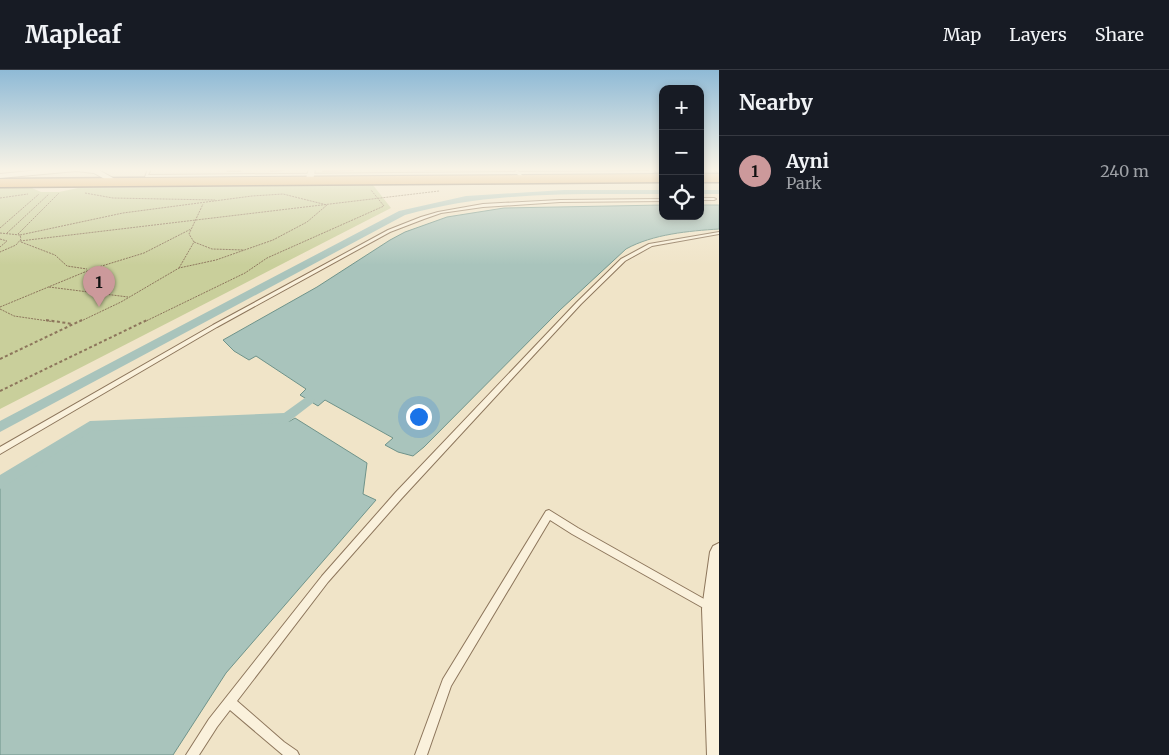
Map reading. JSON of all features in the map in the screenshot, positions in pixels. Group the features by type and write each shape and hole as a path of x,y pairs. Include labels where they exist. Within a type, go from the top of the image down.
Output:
{"street":[{"path":"719,552 712,608 719,755"}],"lane":[{"path":"0,451 224,322 389,231 419,219 456,209 492,205 630,201"},
{"path":"192,755 229,702 325,579 399,495 579,303 623,260 651,245 719,233"},
{"path":"421,755 447,683 549,514 576,532 712,608"},
{"path":"229,702 280,746 294,755"}],"path":[{"path":"0,228 29,201"},
{"path":"7,233 33,201"},
{"path":"19,235 51,201"},
{"path":"0,233 19,235 114,215 212,201"},
{"path":"311,201 327,205"},
{"path":"0,252 20,241 356,201"},
{"path":"0,391 245,273 267,258 384,206 380,201"},
{"path":"203,203 189,234 194,242 202,247 214,249 246,250"},
{"path":"0,359 130,297 179,268 216,260 273,240 307,222 327,205"},
{"path":"0,308 89,270 144,253 191,229"},
{"path":"19,235 20,241"},
{"path":"0,239 7,241 0,247"},
{"path":"20,241 55,255 67,266 89,270"},
{"path":"179,268 194,242"},
{"path":"46,287 130,297"},
{"path":"0,308 14,316 74,324"}],"green space":[{"path":"0,201 385,201 391,208 0,409"}],"water":[{"path":"659,205 659,220 704,220 704,205 719,205 719,229 684,232 659,237 626,249 560,310 413,456 398,452 385,445 393,438 325,400 318,406 300,395 306,389 256,356 249,360 234,351 223,340 317,287 405,232 447,217 504,208"},
{"path":"295,418 367,463 363,494 376,500 226,673 173,755 0,755 0,486 91,429 290,421"}],"waterway":[{"path":"0,427 402,213 450,201"},
{"path":"0,483 90,426 287,418 309,400"}],"place":[{"name":"Ayni","path":"99,307"}]}
